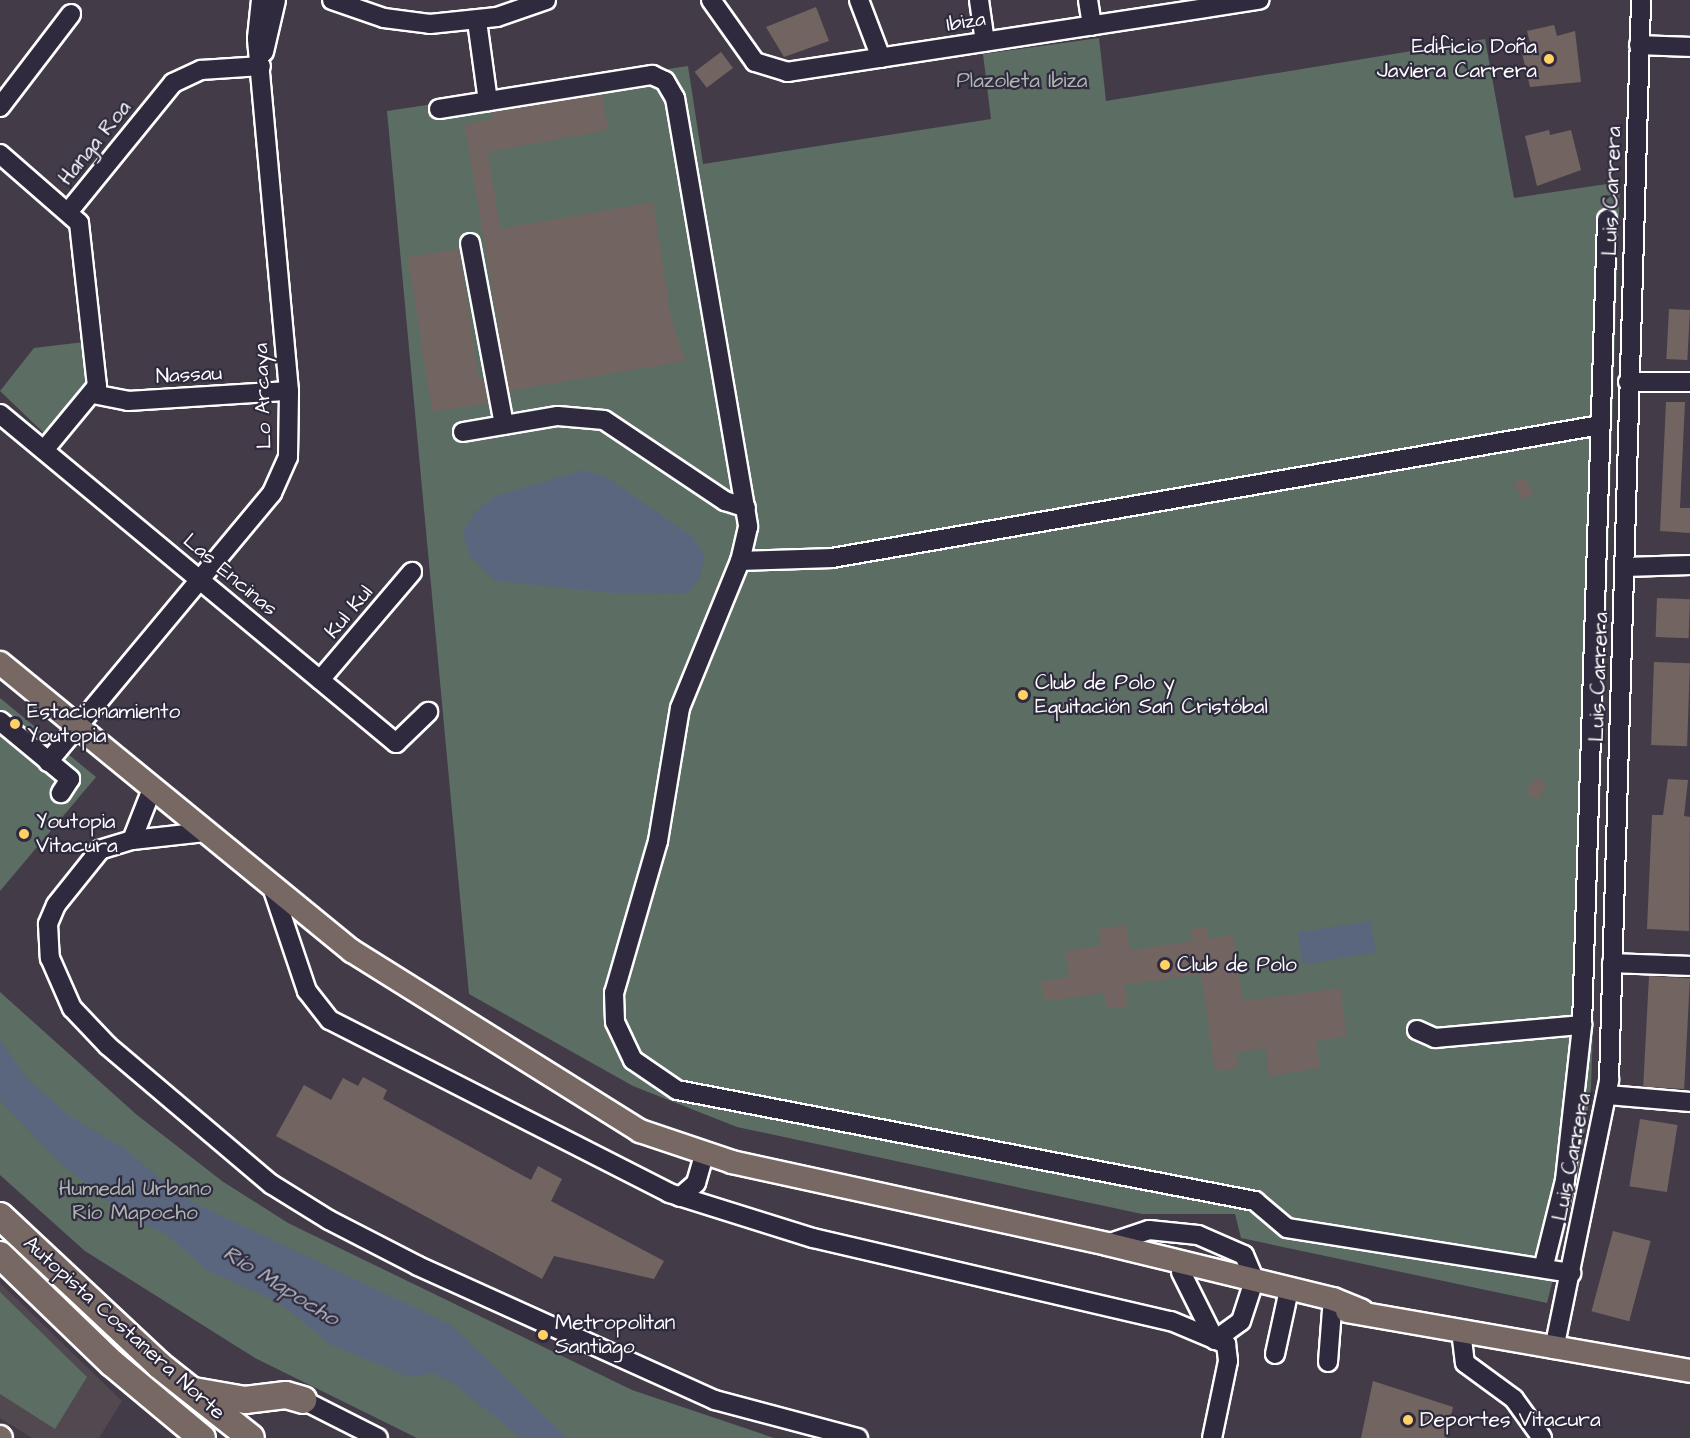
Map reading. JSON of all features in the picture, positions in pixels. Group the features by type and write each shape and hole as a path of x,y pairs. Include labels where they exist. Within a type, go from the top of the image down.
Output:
{"highway":[{"name":"Autopista Costanera Norte","path":"0,1216 188,1389 251,1438"},
{"name":"Autopista Costanera Norte","path":"0,1255 155,1401 202,1438"},
{"path":"188,1389 245,1400 286,1395 303,1400"},
{"path":"155,1401 169,1438"}],"main road":[{"path":"0,663 272,887 394,980 588,1102 640,1131 704,1155 1068,1239 1181,1272 1461,1331 1690,1371"},
{"path":"1068,1239 1107,1244 1253,1286 1287,1299 1332,1310 1362,1311"}],"street":[{"name":"Lo Arcaya","path":"48,762 278,483 290,443 289,391 261,64 261,0"},
{"name":"Lo Arcaya","path":"261,64 276,0"},
{"path":"336,1 407,22 477,21 546,0"},
{"name":"Ibiza","path":"711,0 765,68 787,72 1092,26 1196,5 1260,0"},
{"path":"859,0 881,58"},
{"path":"979,0 985,42"},
{"path":"1088,0 1092,26"},
{"name":"Luis Carrera","path":"1554,1349 1608,1095 1641,0"},
{"path":"0,107 71,14"},
{"path":"477,21 488,97"},
{"path":"1639,45 1690,47"},
{"name":"Hanga Roa","path":"93,394 96,368 79,222 69,211 173,83 201,70 261,64"},
{"path":"439,109 488,97 652,75 665,81 675,98 746,508 740,561 680,708 658,841 614,993 612,1007 623,1048 644,1071 677,1090 1255,1201 1287,1228 1544,1265 1571,1273"},
{"path":"0,154 69,211"},
{"path":"1544,1265 1564,1180 1582,1025 1607,219"},
{"path":"470,243 504,425"},
{"path":"1628,382 1690,382"},
{"name":"Nassau","path":"93,394 128,401 289,391"},
{"path":"44,450 93,394"},
{"name":"Las Encinas","path":"0,414 396,743 428,712"},
{"path":"464,432 583,415 604,420 724,501 746,508"},
{"path":"740,561 832,558 1600,425"},
{"path":"1625,567 1690,565"},
{"name":"Kul Kul","path":"320,680 412,572"},
{"path":"0,721 70,779 61,793"},
{"path":"132,840 152,789"},
{"path":"205,832 132,840 100,850 68,887 48,924 50,958 86,1025 250,1167 301,1203 418,1266 672,1382 736,1407 858,1438"},
{"path":"272,887 307,991 330,1020 680,1197 813,1238 1171,1321 1226,1344 1228,1361 1212,1438"},
{"path":"1612,963 1690,966"},
{"path":"1418,1030 1435,1038 1582,1025"},
{"path":"1608,1095 1690,1102"},
{"path":"680,1197 696,1183 704,1155"},
{"path":"1107,1244 1149,1230 1206,1237 1244,1255 1253,1286 1240,1321 1215,1340"},
{"path":"1181,1272 1215,1340"},
{"path":"1275,1354 1287,1299"},
{"path":"1328,1362 1332,1310"},
{"path":"1461,1331 1465,1363 1514,1399 1542,1438"},
{"path":"303,1400 378,1438"}],"shaded area":[{"path":"0,1283 122,1401 99,1438 32,1438 0,1418"}],"green space":[{"name":"Club de Polo y Equitación San Cristóbal","path":"1099,38 1106,101 1485,39 1514,198 1620,182 1591,1088 1576,1186 1547,1303 1241,1238 1235,1214 1142,1214 737,1127 633,1086 469,994 387,111 688,66 703,164 991,119 983,54"},
{"path":"84,342 86,391 47,436 0,391 34,348"},
{"name":"Youtopia Vitacura","path":"0,698 96,777 0,891"},
{"name":"Humedal Urbano Río Mapocho","path":"0,992 137,1115 222,1181 288,1223 632,1390 774,1438 417,1438 255,1358 85,1251 0,1175"},
{"path":"0,1292 87,1377 55,1429 0,1394"}],"water":[{"path":"584,470 604,476 692,536 704,554 701,576 686,594 614,593 495,581 470,556 463,532 475,512 495,496"},
{"path":"1371,921 1376,953 1303,964 1298,933"},
{"name":"Río Mapocho","path":"0,1040 30,1082 71,1117 127,1150 182,1197 451,1325 567,1438 521,1438 454,1384 433,1373 409,1377 330,1344 278,1302 208,1271 167,1235 122,1213 57,1160 0,1100"}],"building":[{"path":"816,7 829,41 784,57 766,27"},
{"name":"Edificio Doña Javiera Carrera","path":"1554,25 1557,36 1575,31 1581,82 1530,87 1522,53 1532,50 1527,31"},
{"path":"721,52 733,68 707,88 695,72"},
{"path":"602,94 608,130 488,152 500,229 653,202 671,318 685,361 509,391 465,125 492,119 491,112"},
{"path":"1549,130 1550,135 1571,130 1581,170 1537,186 1525,136"},
{"path":"459,249 479,379 484,379 489,403 432,412 408,257"},
{"path":"1669,309 1690,310 1687,360 1666,359"},
{"path":"1666,402 1685,402 1680,508 1690,508 1690,533 1660,531"},
{"path":"1525,477 1534,494 1522,500 1514,483"},
{"path":"1657,598 1690,599 1689,638 1656,637"},
{"path":"1654,662 1690,663 1687,746 1651,745"},
{"path":"1536,777 1547,784 1537,800 1526,793"},
{"path":"1668,779 1688,780 1684,816 1690,817 1689,931 1647,929 1652,815 1663,815"},
{"path":"1126,925 1130,950 1193,941 1191,929 1207,927 1208,939 1233,935 1243,1001 1340,988 1347,1036 1316,1041 1320,1068 1269,1076 1266,1048 1236,1053 1238,1068 1215,1071 1201,974 1124,985 1128,1006 1107,1009 1104,993 1044,1001 1041,981 1069,977 1065,951 1101,946 1098,929"},
{"path":"1649,976 1690,978 1684,1089 1643,1087"},
{"path":"363,1077 387,1090 383,1099 531,1180 538,1166 562,1179 551,1201 664,1261 654,1279 554,1256 542,1279 276,1136 304,1085 331,1100 343,1078 358,1086"},
{"path":"1640,1119 1678,1125 1667,1192 1629,1186"},
{"path":"1613,1231 1651,1241 1629,1321 1592,1311"},
{"name":"Deportes Vitacura","path":"1373,1381 1453,1407 1446,1438 1361,1438"}],"place":[{"name":"Edificio Doña Javiera Carrera","path":"1549,59"},
{"name":"Club de Polo y Equitación San Cristóbal","path":"1023,695"},
{"name":"Estacionamiento Youtopia","path":"15,724"},
{"name":"Youtopia Vitacura","path":"24,834"},
{"name":"Club de Polo","path":"1165,965"},
{"name":"Metropolitan Santiago","path":"543,1335"},
{"name":"Deportes Vitacura","path":"1408,1420"}],"park label":[{"name":"Plazoleta Ibiza","path":"1022,81"}]}
